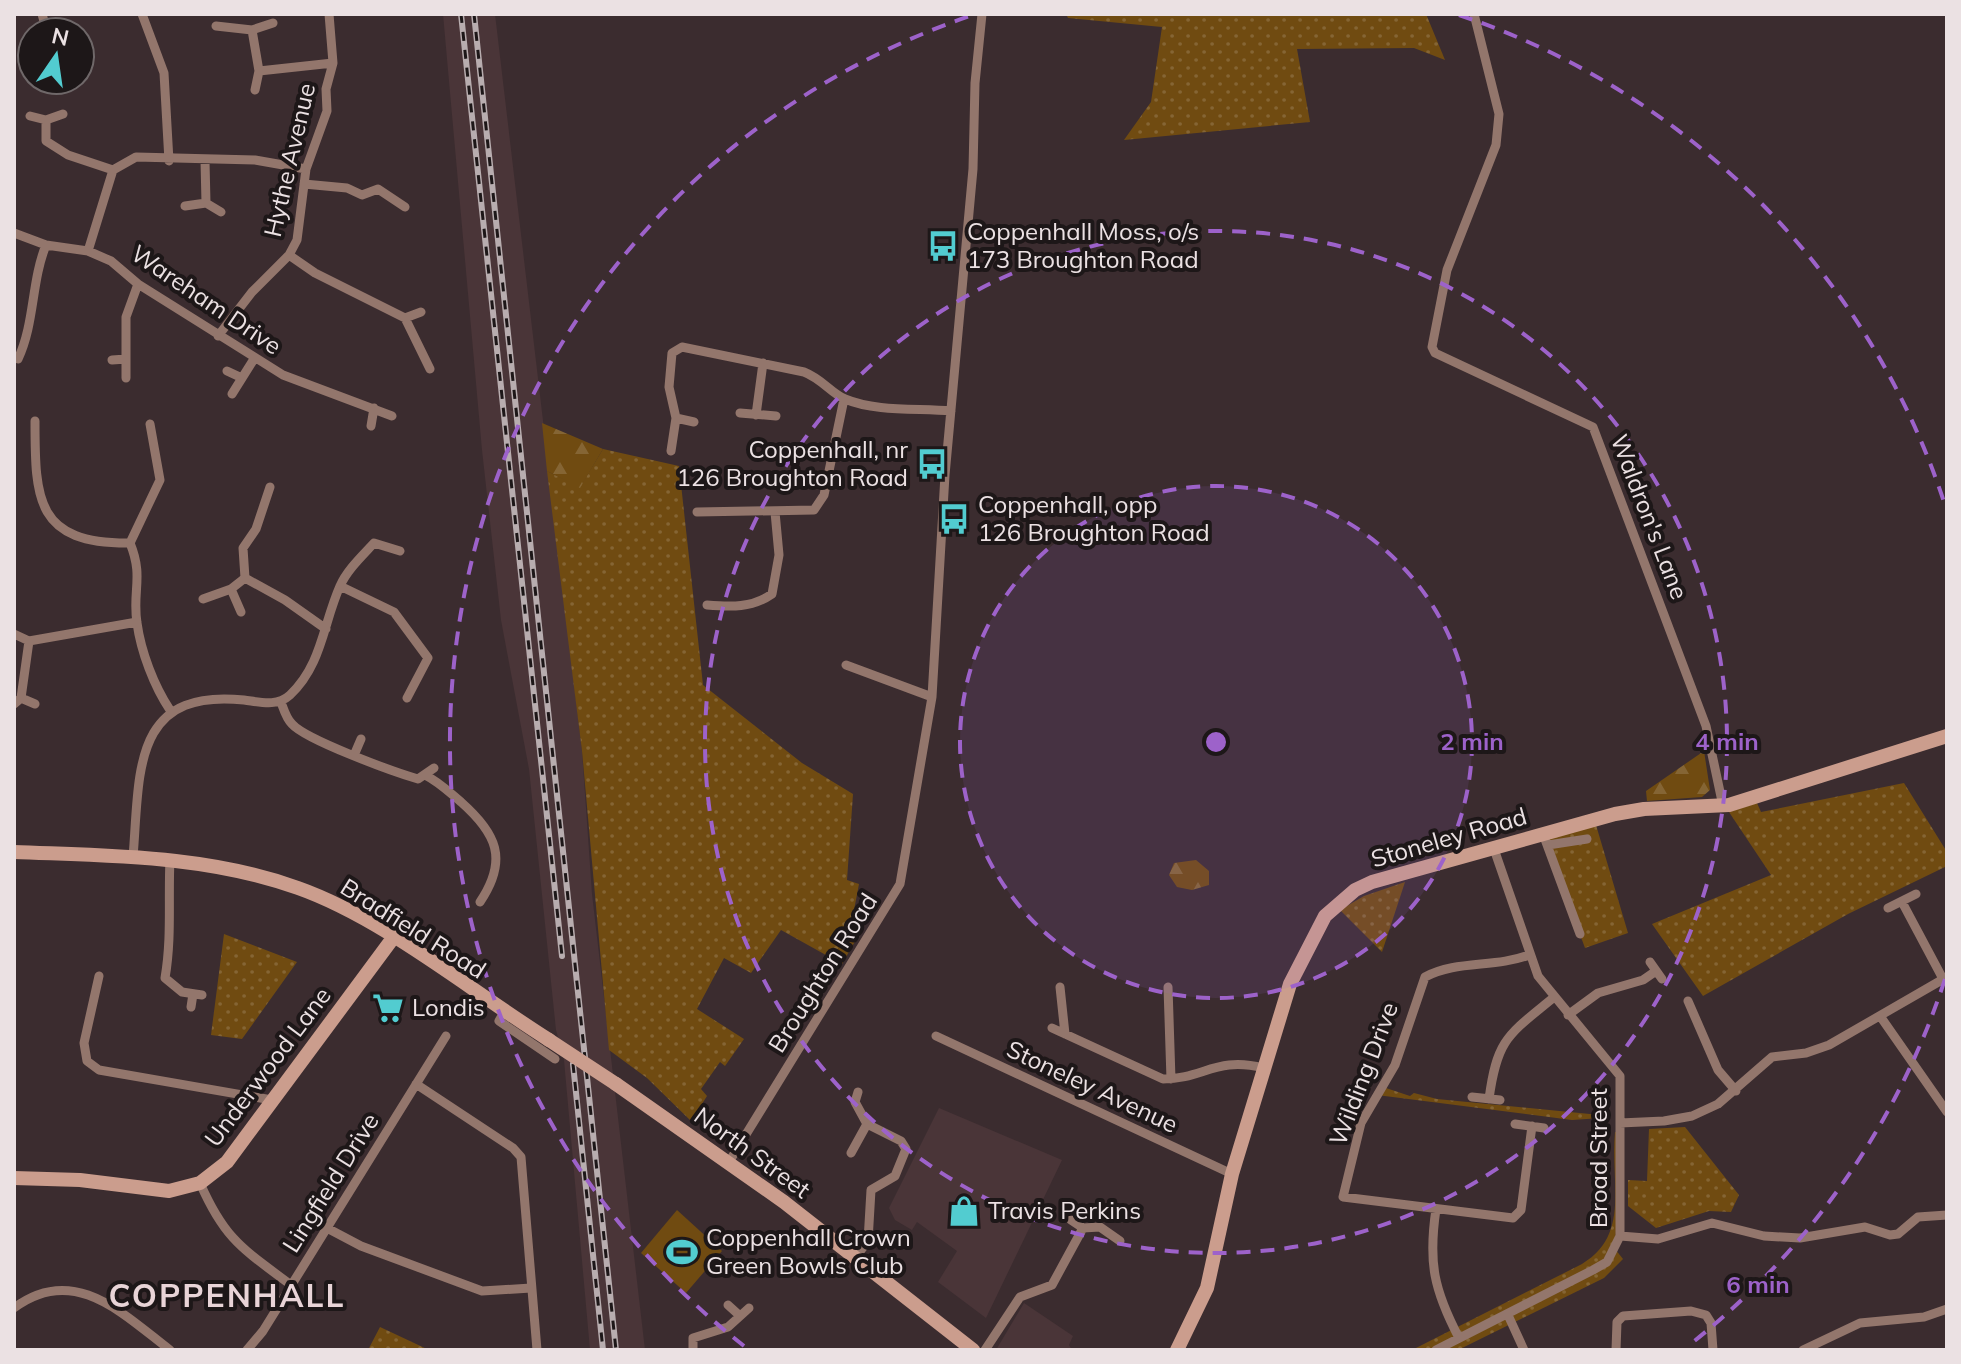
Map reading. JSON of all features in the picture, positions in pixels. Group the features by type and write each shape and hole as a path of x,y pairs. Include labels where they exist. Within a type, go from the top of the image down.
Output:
{"street":[{"path":"142,14 164,73 169,161"},
{"name":"Hythe Avenue","path":"218,336 252,292 289,255 297,240 306,169 327,111 326,89 333,63 329,14"},
{"name":"Broughton Road","path":"729,1162 900,884 932,697 951,411 972,185 982,14"},
{"name":"Waldron's Lane","path":"1474,14 1499,114 1496,145 1447,270 1432,347 1435,353 1593,427 1706,726 1723,806"},
{"path":"216,26 252,30 273,23"},
{"path":"252,30 259,71 255,90"},
{"path":"259,71 333,63"},
{"path":"30,116 46,120 63,114"},
{"path":"46,120 46,141 68,155 113,170"},
{"path":"88,251 113,170 136,157 169,161 255,160 306,169"},
{"path":"205,161 206,203"},
{"path":"304,184 347,188 362,195 382,186 405,207"},
{"path":"185,206 206,203 221,212"},
{"name":"Wareham Drive","path":"14,233 46,245 88,251 111,261 138,284 283,375 392,416"},
{"path":"18,359 26,343 38,265 46,245"},
{"path":"289,255 315,273 405,318 430,369"},
{"path":"126,378 126,317 138,284"},
{"path":"405,318 421,312"},
{"path":"26,343 37,348"},
{"path":"671,451 676,418 669,387 672,353 682,347 763,363 823,380 844,399 873,405 951,411"},
{"path":"112,360 126,359"},
{"path":"232,394 254,359"},
{"path":"756,415 763,363"},
{"path":"227,371 242,378"},
{"path":"697,512 814,510 820,504 844,399"},
{"path":"371,426 374,408"},
{"path":"740,413 776,416"},
{"path":"676,418 694,422"},
{"path":"35,421 35,478 44,511 71,535 95,543 130,543"},
{"path":"150,424 160,480 130,543 139,565 137,622 157,690 170,710"},
{"path":"245,578 243,548 256,529 270,487"},
{"path":"707,605 737,607 761,602 772,594 779,555 775,512"},
{"path":"133,857 146,746 170,710 208,699 281,702 313,667 340,586 374,543 400,551"},
{"path":"203,599 231,589 245,578"},
{"path":"245,578 285,600 326,629"},
{"path":"340,586 394,612 432,655 407,698"},
{"path":"231,589 241,612"},
{"path":"14,634 29,641 137,622"},
{"path":"29,641 18,701 35,704"},
{"path":"846,665 932,697"},
{"path":"281,702 287,718 302,733 355,753 386,770 418,779 434,768"},
{"name":"Stoneley Road","path":"1177,1350 1207,1288 1232,1174 1290,984 1325,916 1338,903 1372,882 1494,849 1546,840 1644,809 1723,806 1947,736"},
{"path":"355,753 361,739"},
{"path":"425,775 440,784 490,829 495,866 489,888 480,902"},
{"path":"1580,934 1546,840 1587,839"},
{"name":"Broad Street","path":"1436,1350 1607,1262 1620,1236 1620,1076 1553,998 1529,955 1494,849"},
{"name":"Bradfield Road","path":"14,852 170,859 210,864 300,888 354,914 393,938 616,1084"},
{"path":"170,859 167,914 172,939 165,978 176,989 197,994 191,1007"},
{"path":"1888,908 1916,894"},
{"path":"1620,1123 1692,1116 1736,1091 1772,1057 1806,1053 1829,1045 1945,978 1902,902"},
{"name":"Underwood Lane","path":"14,1178 80,1180 169,1191 200,1183 227,1162 393,938"},
{"name":"Wilding Drive","path":"1436,1209 1343,1197 1361,1123 1395,1065 1425,977 1446,968 1507,964 1529,955"},
{"path":"1568,1015 1598,993 1659,975 1650,962"},
{"path":"99,976 84,1043 87,1061 99,1070 272,1100"},
{"path":"1060,987 1065,1034"},
{"path":"1168,987 1171,1079"},
{"path":"1489,1099 1493,1069 1503,1042 1553,998"},
{"path":"1688,1001 1718,1070 1736,1091"},
{"path":"1692,1012 1703,1004"},
{"name":"Bradfield Road","path":"504,1012 499,1021 555,1059"},
{"path":"1880,1016 1947,1112"},
{"path":"1052,1028 1163,1079 1224,1063 1263,1068"},
{"name":"Lingfield Drive","path":"247,1350 446,1036"},
{"name":"Stoneley Avenue","path":"936,1036 1232,1174"},
{"path":"416,1084 513,1148 521,1157 537,1350"},
{"name":"North Street","path":"616,1084 729,1162 973,1350"},
{"path":"854,1259 868,1241 871,1190 895,1176 906,1149 901,1141 867,1124 855,1102 858,1092"},
{"path":"1472,1097 1500,1100"},
{"path":"851,1153 867,1124"},
{"path":"1515,1124 1544,1128"},
{"path":"1459,1338 1436,1290 1432,1238 1436,1209 1513,1218 1519,1214 1532,1126"},
{"path":"200,1183 230,1239 291,1285"},
{"path":"1620,1236 1658,1239 1712,1223 1764,1236 1800,1238 1865,1227 1890,1235 1898,1234 1918,1217 1947,1215"},
{"path":"1071,1220 1083,1228 1100,1227 1120,1241"},
{"path":"325,1227 361,1246 482,1291 531,1288"},
{"path":"985,1350 1020,1297 1052,1285 1083,1228"},
{"path":"14,1308 29,1296 74,1290 93,1296 170,1350"},
{"path":"728,1305 739,1315"},
{"path":"693,1338 728,1327 749,1308"},
{"path":"1810,1349 1860,1323 1924,1317 1947,1309"},
{"path":"1616,1350 1617,1322 1623,1316 1691,1311 1706,1315 1711,1323 1713,1350"},
{"path":"1508,1315 1524,1350"},
{"path":"689,1327 693,1350"}],"shaded area":[{"path":"443,14 495,14 582,751 592,894 645,1350 590,1350 564,1060 556,1030 529,769 501,620 482,450"},
{"name":"Travis Perkins","path":"939,1108 1062,1160 986,1318 938,1282 957,1251 917,1222 912,1230 895,1220 889,1208"},
{"path":"1024,1303 1073,1336 1069,1345 1072,1350 996,1350"}],"green space":[{"path":"1066,14 1426,14 1445,60 1414,48 1297,49 1310,122 1124,140 1151,102 1162,27 1068,18"},
{"path":"542,423 603,449 580,488 547,471"},
{"path":"603,449 679,466 703,685 802,763 853,794 847,880 859,884 854,910 870,915 842,964 781,930 751,973 724,958 697,1009 744,1039 725,1066 720,1062 701,1089 707,1096 691,1121 647,1078 609,1050 582,751 547,471 580,487"},
{"path":"1704,751 1710,790 1702,797 1647,801 1646,791"},
{"path":"1904,783 1947,852 1947,866 1848,914 1703,996 1652,924 1771,875 1729,812 1757,803 1761,812"},
{"path":"1596,825 1628,933 1585,948 1543,834"},
{"path":"1196,860 1209,871 1209,885 1192,890 1177,887 1169,875 1174,863"},
{"path":"1405,882 1382,952 1340,910 1364,896"},
{"path":"224,934 297,962 242,1039 211,1035"},
{"path":"1383,1087 1410,1096 1414,1093 1437,1099 1600,1115 1601,1118 1572,1120 1377,1095"},
{"path":"1685,1127 1739,1195 1731,1212 1709,1211 1656,1228 1628,1206 1628,1180 1647,1181 1649,1129"},
{"path":"1615,1132 1621,1133 1615,1249 1623,1259 1604,1278 1458,1350 1412,1350 1582,1264 1597,1252 1613,1223"},
{"name":"Coppenhall Crown Green Bowls Club","path":"677,1210 722,1251 686,1293 641,1253"},
{"path":"380,1327 429,1350 368,1350"}],"railway":[{"path":"461,14 562,956"},
{"path":"474,14 616,1350"},
{"path":"573,1064 603,1350"}],"place":[{"name":"Coppenhall Moss, o/s 173 Broughton Road","path":"943,246"},
{"name":"Coppenhall, nr 126 Broughton Road","path":"932,464"},
{"name":"Coppenhall, opp 126 Broughton Road","path":"954,519"},
{"name":"Londis","path":"388,1008"},
{"name":"Travis Perkins","path":"964,1211"},
{"name":"Coppenhall Crown Green Bowls Club","path":"682,1252"}],"district":[{"name":"COPPENHALL","path":"227,1296"}]}
